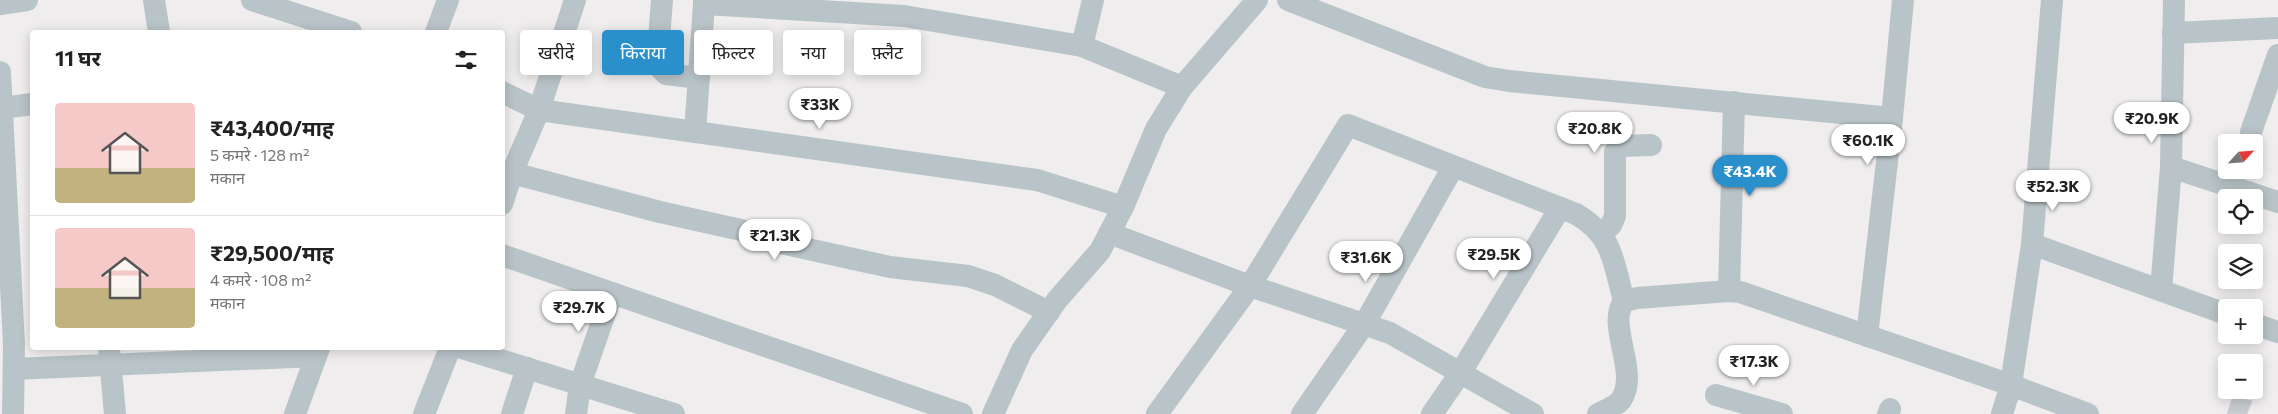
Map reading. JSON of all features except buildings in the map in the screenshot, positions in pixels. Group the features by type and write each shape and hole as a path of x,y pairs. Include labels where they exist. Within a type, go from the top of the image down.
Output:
{"street":[{"path":"0,4 27,0"},
{"path":"154,0 159,30"},
{"path":"252,0 291,23 338,30"},
{"path":"437,30 448,0"},
{"path":"505,195 512,173 539,110 576,0"},
{"path":"662,0 657,65 666,74 699,78"},
{"path":"1082,46 1093,0"},
{"path":"993,414 1022,350 1049,312 1100,252 1123,206 1156,129 1182,87 1256,0"},
{"path":"1288,0 1486,77 1509,81 1892,118"},
{"path":"1867,336 1892,118 1903,0"},
{"path":"2002,414 2012,385 2032,244 2052,0"},
{"path":"2161,290 2171,167 2174,0"},
{"path":"695,132 704,2 904,16 1082,46 1182,87"},
{"path":"2173,33 2278,28"},
{"path":"2251,132 2278,55"},
{"path":"0,72 7,346 14,370 9,409"},
{"path":"505,93 539,110 1037,180 1123,206"},
{"path":"1730,292 1734,102"},
{"path":"1,119 30,105"},
{"path":"1157,414 1250,286 1348,125 1560,208 1592,223 1602,234 1609,247 1624,301 1618,312 1626,385 1620,400 1614,406 1598,414"},
{"path":"1602,234 1611,225 1615,216 1615,152 1621,146 1651,145"},
{"path":"1302,414 1365,324 1453,167"},
{"path":"2171,167 2278,202"},
{"path":"512,173 660,212 741,230 786,244 890,267 968,276 995,285 1049,312"},
{"path":"1432,414 1461,372 1560,208"},
{"path":"1109,233 1250,286 1390,333 1533,414"},
{"path":"2032,244 2218,311"},
{"path":"505,256 962,414"},
{"path":"1624,301 1636,298 1740,292 2012,385 2088,414"},
{"path":"576,414 580,385 612,293"},
{"path":"2263,327 2278,332"},
{"path":"424,414 449,350"},
{"path":"468,350 674,414"},
{"path":"14,370 110,356 317,352 295,414"},
{"path":"110,356 115,414"},
{"path":"512,414 527,368"},
{"path":"1716,395 1782,414"}]}
